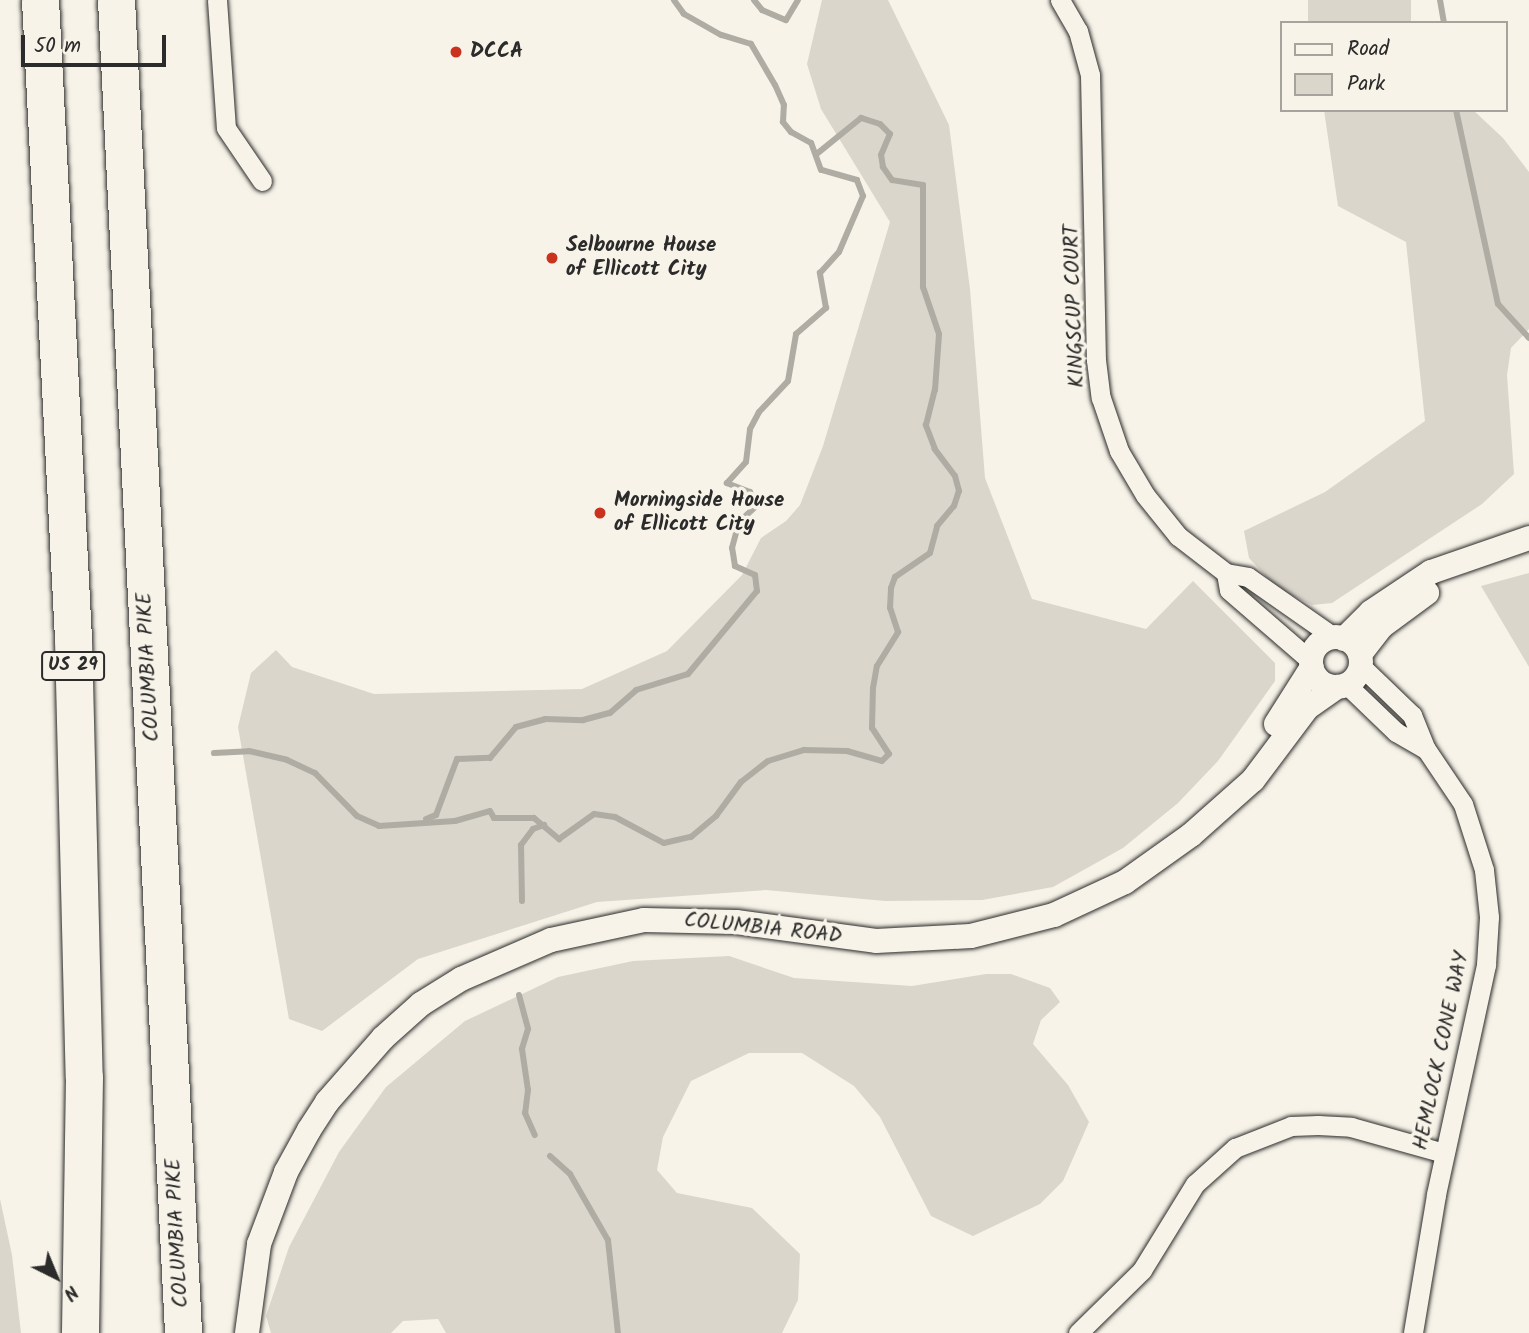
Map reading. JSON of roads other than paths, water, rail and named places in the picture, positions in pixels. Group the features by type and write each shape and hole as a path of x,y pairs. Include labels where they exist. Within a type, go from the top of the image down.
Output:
{"highway":[{"name":"US 29","path":"40,0 73,639 84,1077 80,1333"},
{"name":"COLUMBIA PIKE","path":"116,0 181,1286 181,1333"}],"street":[{"path":"217,0 226,128 262,181"},
{"name":"KINGSCUP COURT","path":"1059,0 1078,31 1092,93 1096,360 1101,398 1119,451 1145,495 1178,536 1226,573 1248,577 1347,661"},
{"name":"COLUMBIA ROAD","path":"247,1333 259,1244 281,1183 309,1130 327,1102 383,1038 421,1004 461,979 551,940 644,920 736,922 876,942 937,939 1009,928 1054,915 1125,882 1253,780 1307,708 1347,661 1382,626 1476,558 1529,538"},
{"name":"KINGSCUP COURT","path":"1226,573 1229,590 1312,665"},
{"name":"COLUMBIA ROAD","path":"1219,808 1312,665 1321,643 1347,661"},
{"path":"1312,665 1321,682 1347,661"},
{"name":"HEMLOCK CONE WAY","path":"1347,661 1396,732 1426,749 1447,777 1475,834 1489,917 1486,965 1444,1153 1413,1333"},
{"path":"1077,1333 1142,1270 1195,1184 1234,1148 1291,1126 1318,1125 1351,1127 1444,1153"}],"waterway":[{"path":"426,819 436,815 457,759 490,758 516,727 545,719 583,720 610,713 636,690 688,674 757,591 755,575 735,566 732,548 739,522 755,507 750,492 727,483 746,462 750,429 759,412 788,381 796,334 826,308 820,273 839,252 863,196 857,180 821,170 811,143 791,132 783,122 784,105 751,44 721,35 684,14 674,0"},
{"path":"754,0 762,10 786,20 798,0"},
{"path":"1440,0 1444,21"},
{"path":"1456,112 1498,304 1529,338"},
{"path":"214,753 249,751 287,760 315,773 357,816 379,826 455,821 490,811 494,818 534,818 559,839 594,814 615,817 664,843 691,837 716,816 741,782 768,761 804,750 847,751 882,761 889,754 872,728 873,688 877,666 898,632 890,608 891,588 895,577 930,553 937,526 954,506 959,491 955,476 935,449 926,425 935,390 939,334 923,287 923,185 892,180 883,167 881,155 890,134 880,124 861,118 818,153"},
{"path":"522,901 521,845 533,829 544,825"},
{"path":"519,995 528,1029 522,1049 528,1090 525,1113 535,1135"},
{"path":"550,1156 570,1174 608,1240 618,1333"}],"place":[{"name":"DCCA","path":"456,52"},
{"name":"Selbourne House of Ellicott City","path":"552,258"},
{"name":"Morningside House of Ellicott City","path":"600,513"}]}
